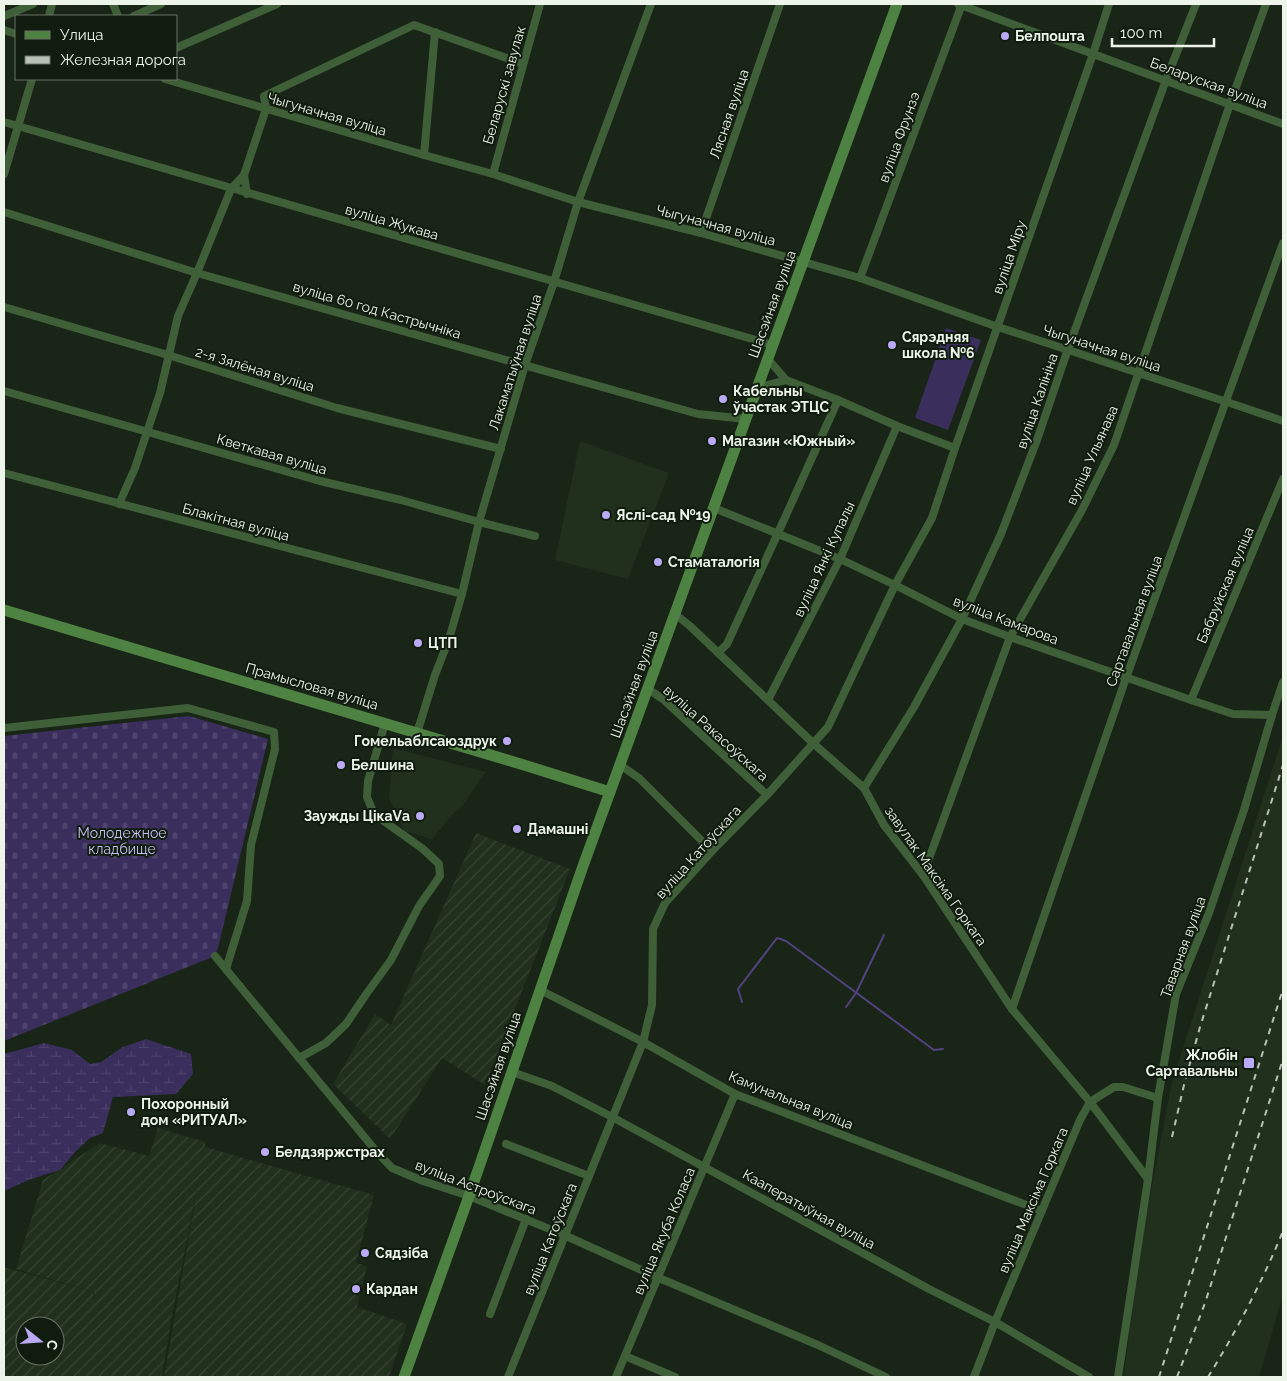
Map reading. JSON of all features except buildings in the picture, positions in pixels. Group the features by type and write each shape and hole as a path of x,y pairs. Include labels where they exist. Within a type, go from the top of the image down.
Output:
{"main road":[{"name":"Шасэйная вуліца","path":"404,1377 470,1196 583,866 897,4"},
{"name":"Прамысловая вуліца","path":"4,610 610,792"}],"street":[{"path":"4,16 33,4"},
{"path":"136,15 161,4"},
{"path":"178,47 277,4"},
{"name":"Беларускі завулак","path":"492,174 540,4"},
{"name":"Лакаматыўная вуліца","path":"417,733 435,675 449,639 479,522 525,366 554,282 578,202 651,4"},
{"name":"Лясная вуліца","path":"701,233 780,4"},
{"name":"Беларуская вуліца","path":"960,4 1283,124"},
{"name":"вуліца Фрунзэ","path":"860,278 960,4"},
{"name":"вуліца Міру","path":"932,518 1109,4"},
{"name":"вуліца Калініна","path":"864,788 914,707 962,619 1001,534 1037,440 1068,349 1166,80 1196,4"},
{"name":"вуліца Ульянава","path":"923,876 1010,637 1082,510 1114,444 1266,4"},
{"path":"119,504 135,468 160,393 178,316 231,189 244,175 266,109 264,96 414,25 523,64"},
{"path":"424,155 435,32"},
{"path":"4,174 32,80"},
{"name":"Чыгуначная вуліца","path":"168,80 492,174 578,202 701,233 860,278 998,327 1139,372 1283,422"},
{"name":"вуліца Жукава","path":"4,122 773,345"},
{"path":"244,175 247,194"},
{"name":"вуліца 60 год Кастрычніка","path":"4,212 197,273 525,366 698,414 746,419"},
{"name":"Сартавальная вуліца","path":"1012,1009 1126,678 1283,243"},
{"name":"2-я Зялёная вуліца","path":"4,307 168,355 337,408 501,449"},
{"path":"768,359 786,380 955,448"},
{"path":"757,388 786,380"},
{"name":"Кветкавая вуліца","path":"4,391 320,481 401,500 535,536"},
{"path":"718,653 727,644 838,400"},
{"name":"вуліца Янкі Купалы","path":"768,700 840,559 897,426"},
{"name":"Блакітная вуліца","path":"4,474 462,594"},
{"name":"Бабруйская вуліца","path":"1191,700 1283,479"},
{"name":"вуліца Камарова","path":"714,508 840,559 962,619 1010,637 1233,714 1272,715"},
{"name":"вуліца Катоўскага","path":"508,1377 643,1042 652,1005 652,929 665,903 828,727 896,585 932,518"},
{"name":"завулак Максіма Горкага","path":"675,614 864,788 884,825 923,876 1012,1009 1090,1102 1148,1179"},
{"name":"Таварная вуліца","path":"1118,1377 1148,1179 1158,1098 1176,994 1215,894 1244,810 1283,682"},
{"name":"вуліца Ракасоўскага","path":"648,689 664,700 766,795"},
{"path":"4,728 188,708 274,732 275,749 251,846 247,902 226,969"},
{"path":"299,1058 326,1043 346,1024 391,960 419,906 440,876 439,864 423,849 374,814 367,797 368,782 385,724"},
{"path":"620,765 639,778 712,851"},
{"name":"вуліца Астроўскага","path":"215,956 392,1168 526,1218 658,1278 818,1345 886,1377"},
{"name":"Камунальная вуліца","path":"540,990 643,1042 735,1094 1042,1211"},
{"name":"Кааператыўная вуліца","path":"512,1072 552,1086 612,1117 929,1289 995,1322 1089,1377"},
{"path":"1090,1102 1114,1087 1123,1087 1158,1098"},
{"name":"вуліца Якуба Коласа","path":"616,1377 735,1094"},
{"name":"вуліца Максіма Горкага","path":"974,1377 995,1322 1080,1120 1090,1102"},
{"path":"506,1144 589,1176"},
{"path":"490,1314 526,1218"},
{"path":"626,1356 676,1377"}],"shaded area":[{"path":"580,441 669,473 628,579 555,560"},
{"path":"1283,736 1283,1295 1259,1377 1124,1377 1138,1258 1172,1082"},
{"path":"393,748 486,772 462,806 432,839 404,831 389,797"},
{"path":"476,833 570,869 485,1085 442,1058 390,1139 333,1084 375,1014 391,1025"},
{"path":"158,1128 205,1142 205,1147 374,1195 356,1263 367,1266 357,1307 407,1324 389,1377 164,1377 200,1173 162,1377 4,1377 4,1267 93,1292 96,1303 94,1292 16,1269 43,1180 100,1143 149,1156"}],"green space":[{"path":"946,328 981,340 948,430 915,418"},
{"name":"Молодежное кладбище","path":"189,716 268,739 215,956 4,1041 4,736"},
{"path":"146,1039 191,1054 193,1074 176,1094 113,1097 103,1133 90,1138 60,1170 31,1179 4,1191 4,1054 44,1043 72,1050 90,1064 101,1062 123,1047"}],"waterway":[{"path":"846,1007 856,993 884,935"},
{"path":"742,1002 738,989 777,938 786,941 934,1050 943,1049"}],"railway":[{"path":"1172,1137 1200,1027 1283,765"},
{"path":"1159,1377 1283,989"},
{"path":"1177,1377 1205,1303 1283,1059"},
{"path":"1208,1377 1229,1342 1267,1268 1283,1231"}],"place":[{"name":"Белпошта","path":"1005,36"},
{"name":"Сярэдняя школа №6","path":"892,345"},
{"name":"Кабельны ўчастак ЭТЦС","path":"723,399"},
{"name":"Магазин «Южный»","path":"712,441"},
{"name":"Яслі-сад №19","path":"606,515"},
{"name":"Стаматалогія","path":"658,562"},
{"name":"ЦТП","path":"418,643"},
{"name":"Гомельаблсаюздрук","path":"507,741"},
{"name":"Белшина","path":"341,765"},
{"name":"Заужды ЦікаVа","path":"420,816"},
{"name":"Дамашні","path":"517,829"},
{"name":"Жлобін Сартавальны","path":"1249,1063"},
{"name":"Похоронный дом «РИТУАЛ»","path":"131,1112"},
{"name":"Белдзяржстрах","path":"265,1152"},
{"name":"Сядзіба","path":"365,1253"},
{"name":"Кардан","path":"356,1289"}]}
